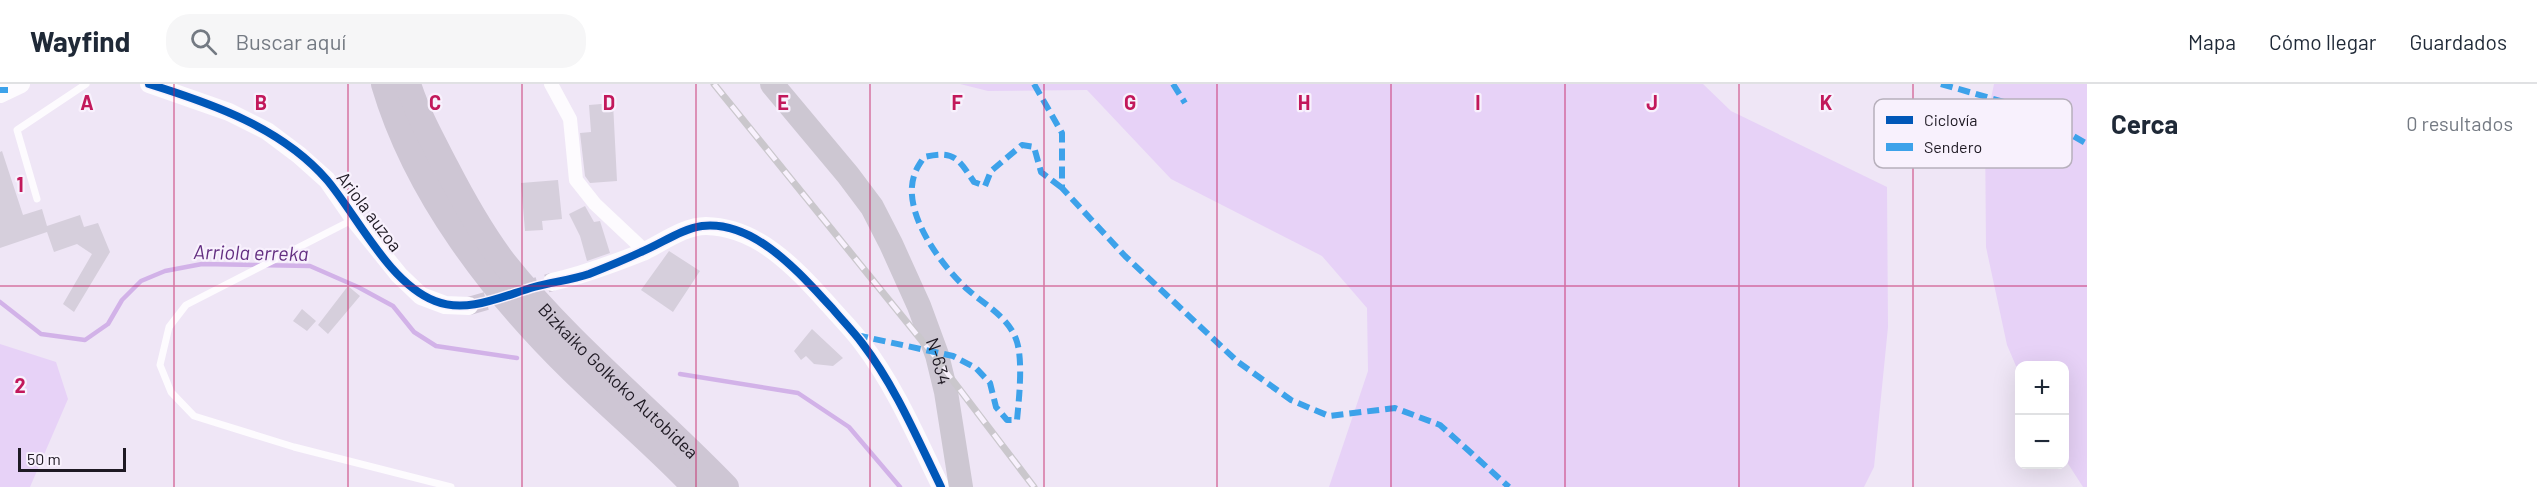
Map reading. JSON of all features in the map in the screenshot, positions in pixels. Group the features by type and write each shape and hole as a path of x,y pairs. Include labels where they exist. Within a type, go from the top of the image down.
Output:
{"highway":[{"name":"Bizkaiko Golkoko Autobidea","path":"384,84 412,154 444,213 483,271 571,369 695,487"},
{"name":"Bizkaiko Golkoko Autobidea","path":"408,84 430,138 468,208 504,263 596,362 726,487"},
{"name":"N-634","path":"772,84 872,207 891,244 919,306 937,355 961,487"}],"street":[{"path":"0,94 21,84"},
{"name":"Ariola auzoa","path":"151,84 229,112 267,131 327,180 354,219 399,275 421,296 445,305 469,306"},
{"path":"551,84 570,119 576,180 595,204 645,251"},
{"path":"552,282 587,274 645,251 690,229 705,226 734,230 772,249 809,284 862,343 892,390 940,487"}],"lane":[{"path":"37,199 17,130 86,84"},
{"path":"354,219 186,305 169,327 160,365 171,392 194,416 294,447 451,487"}],"shaded area":[{"path":"960,84 1703,84 1731,111 1887,187 1888,327 1874,467 1864,487 1329,487 1368,371 1367,308 1322,256 1171,179 1087,90 988,91"},
{"path":"1994,84 2087,84 2087,487 2083,487 2069,465 2069,361 2015,361 2015,364 2007,345 1986,247 1985,168 2072,168 2072,99 1991,99"},
{"path":"0,344 56,362 68,399 30,487 0,487"}],"building":[{"path":"613,103 617,181 590,183 585,176 580,133 591,132 589,105"},
{"path":"2,151 23,215 42,209 47,226 80,215 84,227 98,223 110,252 74,312 63,304 92,254 77,244 54,252 47,232 0,248 0,152"},
{"path":"558,180 562,219 542,221 543,230 525,231 521,183"},
{"path":"585,206 594,222 600,221 610,253 587,261 580,236 569,214"},
{"path":"669,251 700,271 673,312 641,290"},
{"path":"348,286 360,296 328,334 318,325"},
{"path":"302,309 316,321 307,331 293,321"},
{"path":"812,329 843,358 833,366 814,364 806,356 801,360 794,351"}],"waterway":[{"name":"Arriola erreka","path":"0,302 41,334 85,340 108,324 122,300 141,281 165,271 202,264 310,266 358,287 393,306 414,332 436,346 517,358"},
{"name":"Arriola erreka","path":"680,374 798,393 849,427 900,487"}],"tunnel":[{"path":"469,306 552,282"}],"railway":[{"path":"714,84 935,357 1034,487"}],"marked path":[{"path":"1034,84 1062,133 1062,188 1125,256 1238,362 1291,400 1329,416 1395,408 1440,425 1509,487"},
{"path":"1173,84 1185,103"},
{"path":"1941,84 1994,99"},
{"path":"0,90 8,90"},
{"path":"2072,135 2087,144"},
{"path":"856,335 953,356 976,368 990,383 996,407 1007,420 1017,420 1020,360 1014,333 996,312 957,279 935,252 918,220 913,204 912,188 916,171 924,157 934,155 954,158 964,167 974,182 985,186 991,171 1022,145 1034,147 1041,172 1062,188"}],"cycle path":[{"path":"149,84 222,109 268,132 289,146 327,180 375,248 403,280 418,292 435,301 460,306 472,305 575,278 649,249 679,233 702,226 721,226 758,240 806,280 862,343 895,395 941,487"}]}
